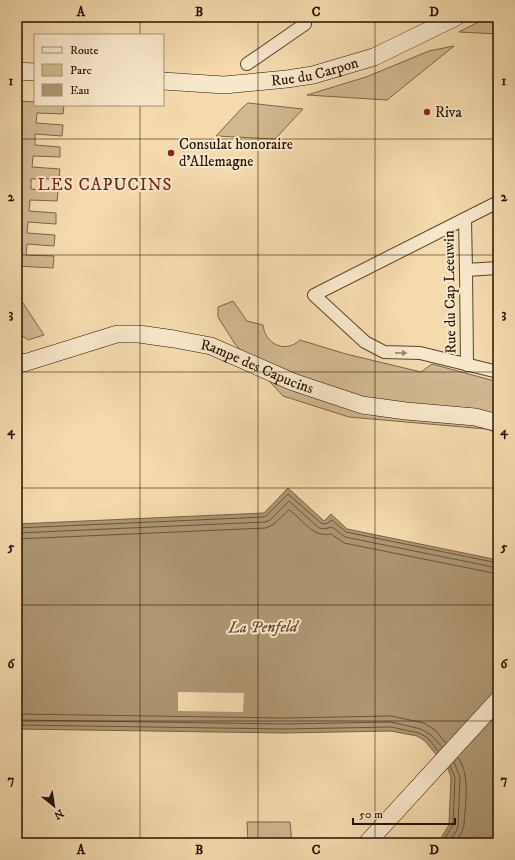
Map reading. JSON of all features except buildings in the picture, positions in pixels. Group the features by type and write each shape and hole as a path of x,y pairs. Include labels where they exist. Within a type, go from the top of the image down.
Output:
{"street":[{"path":"247,64 305,24 304,17"},
{"name":"Rue du Carpon","path":"164,80 224,85 313,75 374,57 456,17"},
{"path":"17,71 34,72"},
{"path":"498,202 314,295 365,342 384,352 420,353 498,372"},
{"name":"Rue du Cap Leeuwin","path":"465,219 467,364"},
{"path":"466,270 498,268"},
{"name":"Rampe des Capucins","path":"17,361 24,363 117,334 139,334 211,346 292,382 362,405 406,411 475,417 498,423"},
{"path":"367,843 498,700"}],"green space":[{"path":"488,17 498,17 498,34 459,32"},
{"path":"454,46 387,100 307,95 366,77 429,51"},
{"path":"17,101 34,102 34,106 64,106 63,114 37,113 36,123 63,125 62,136 35,134 35,145 60,147 60,157 33,156 32,167 60,169 59,179 31,179 31,189 58,191 57,201 30,200 29,211 56,213 56,224 28,222 27,233 55,235 54,246 27,244 26,255 54,256 53,268 17,266"},
{"path":"248,103 303,109 275,139 216,136"},
{"path":"17,294 44,335 28,340 17,332"},
{"path":"233,301 247,321 263,325 268,337 277,345 288,346 300,340 346,354 421,372 432,364 498,382 498,433 486,429 349,417 283,396 235,344 218,317 218,307"},
{"path":"247,822 290,822 292,843 248,843"}],"water":[{"name":"La Penfeld","path":"288,488 324,521 331,514 347,529 498,560 498,843 438,843 449,825 451,777 448,769 425,741 417,736 391,731 284,733 17,729 17,524 264,513"}],"pier":[{"path":"178,692 244,693 243,712 178,711"}],"place":[{"name":"Riva","path":"427,112"},
{"name":"Consulat honoraire d'Allemagne","path":"171,153"}],"district":[{"name":"LES CAPUCINS","path":"105,185"}]}
